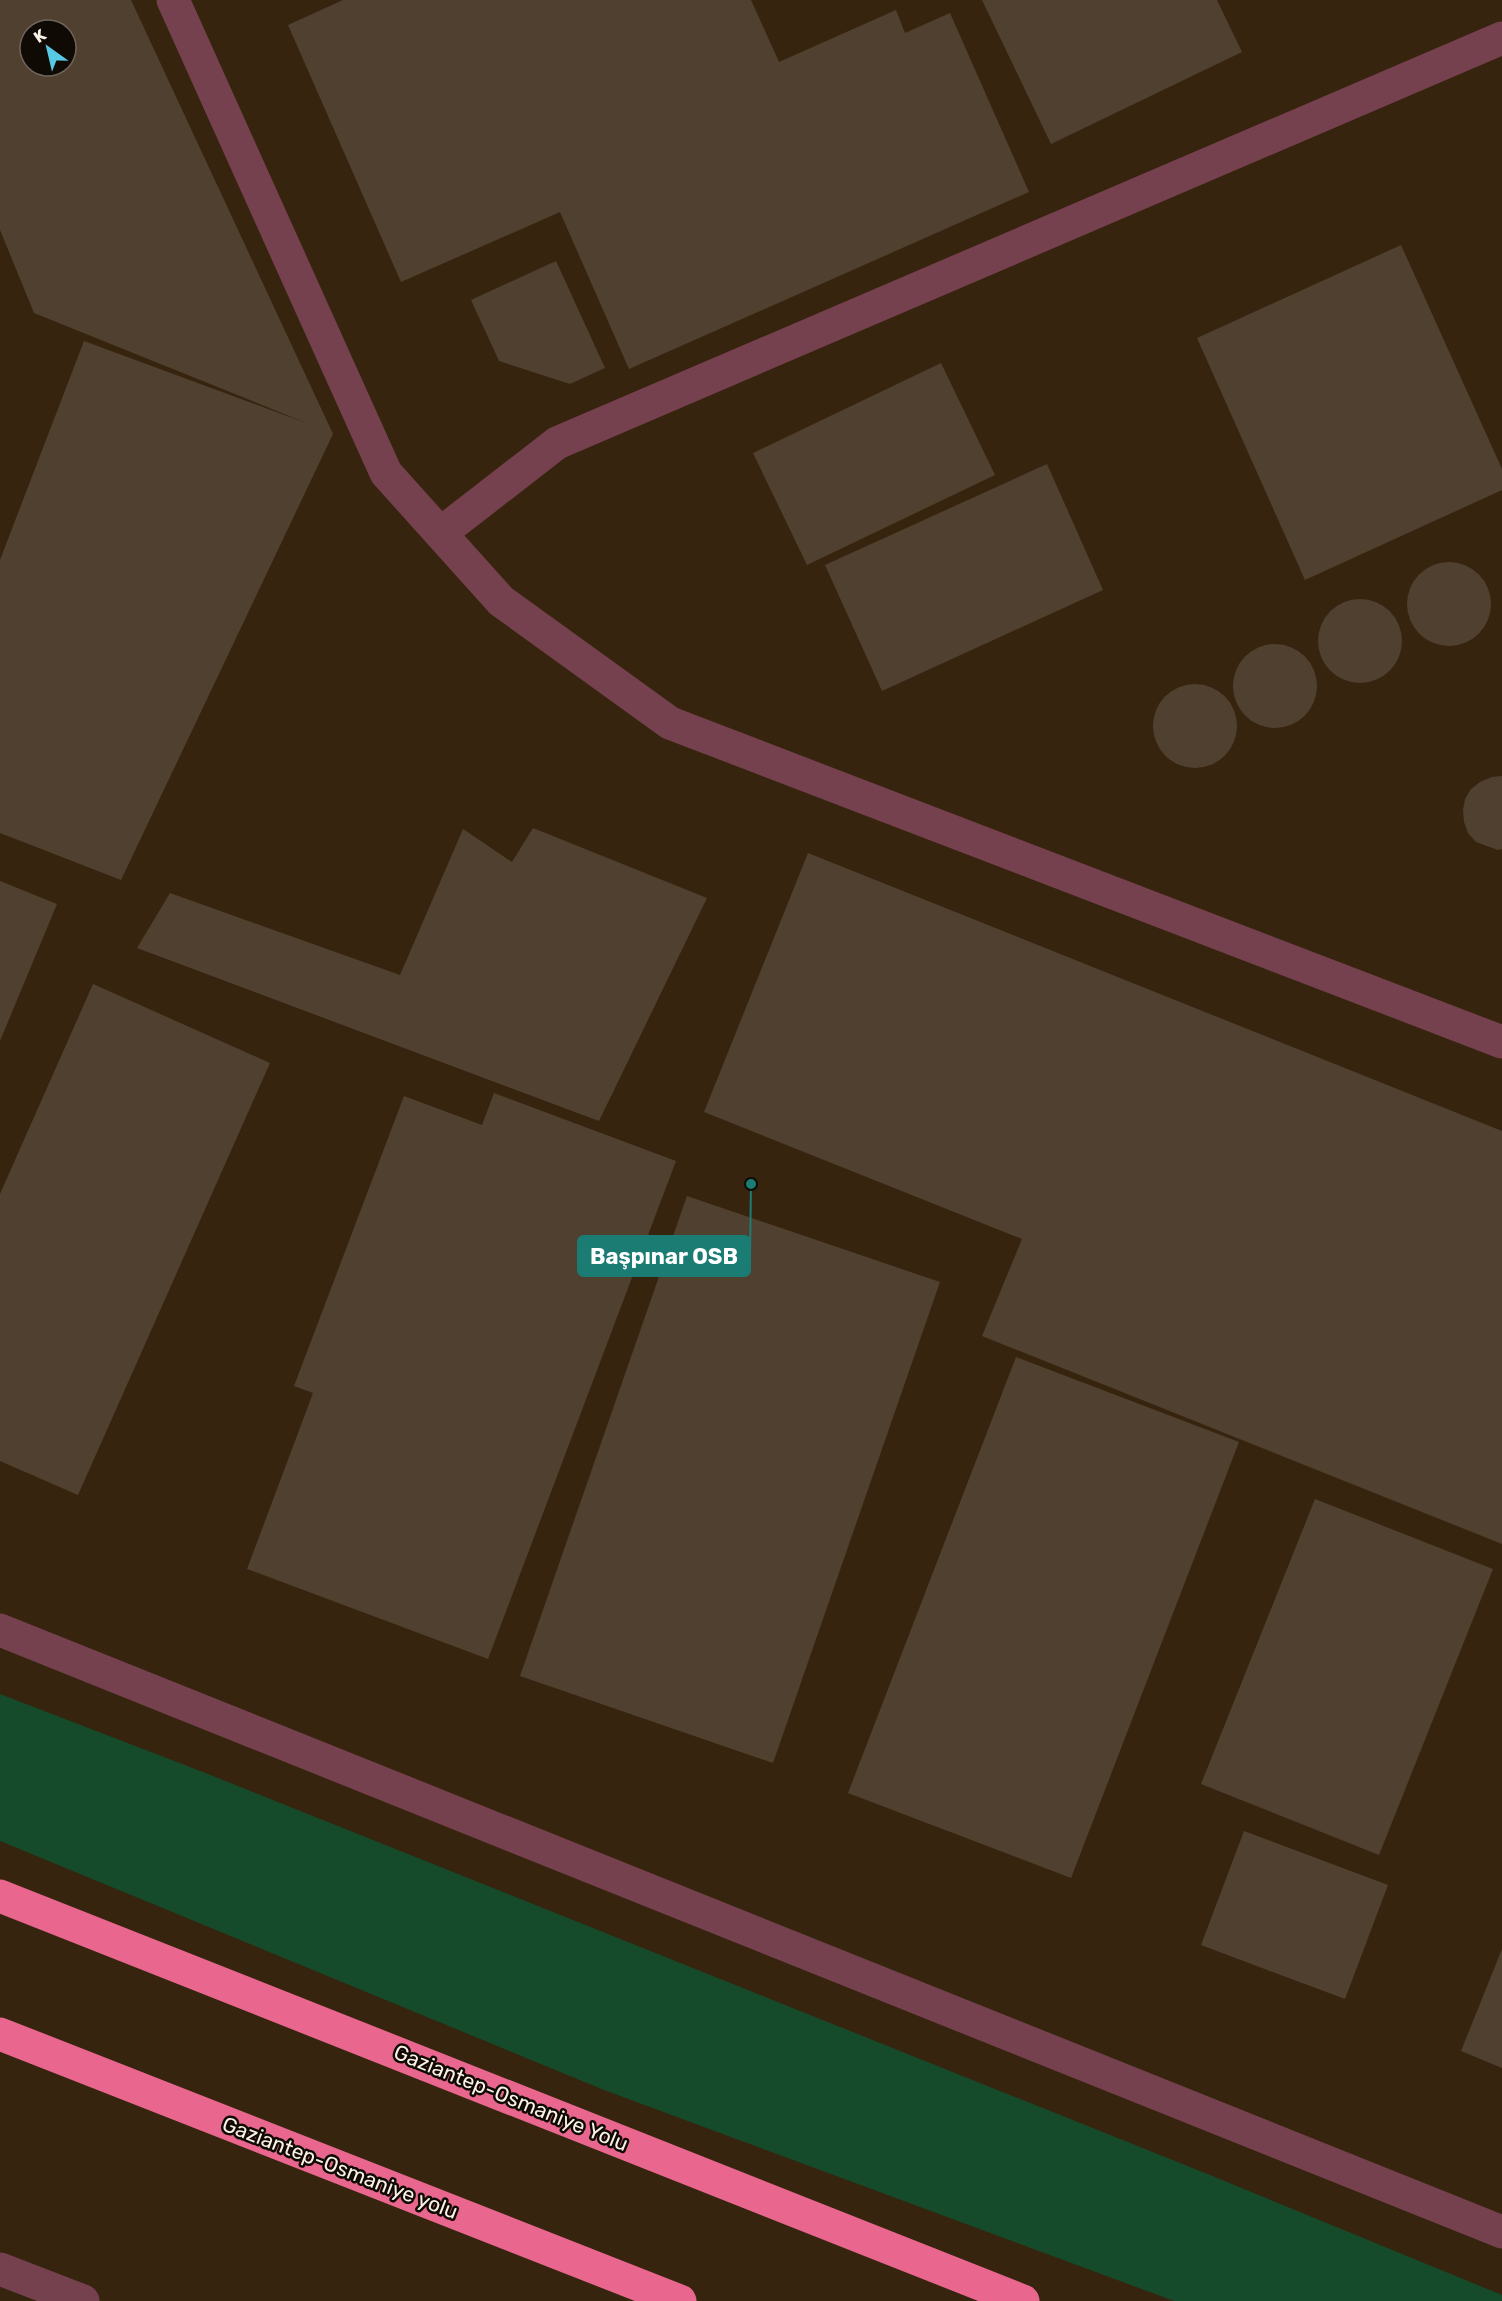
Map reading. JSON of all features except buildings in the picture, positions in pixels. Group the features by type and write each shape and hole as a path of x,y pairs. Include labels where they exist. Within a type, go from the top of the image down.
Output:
{"highway":[{"name":"Gaziantep-Osmaniye Yolu","path":"0,1896 1023,2301"},
{"name":"Gaziantep-Osmaniye yolu","path":"0,2034 680,2301"}],"street":[{"path":"172,0 386,473 501,601 670,723 1502,1042"},
{"path":"441,533 557,443 1502,38"},
{"path":"0,1630 1502,2232"},
{"path":"0,2269 83,2301"}],"shaded area":[{"path":"0,0 1502,0 1502,2301 0,2301"}],"green space":[{"path":"0,1694 203,1772 1205,2173 1502,2295 1502,2301 1174,2301 604,2090 0,1841"}],"place":[{"name":"Başpınar OSB","path":"751,1184"}]}
